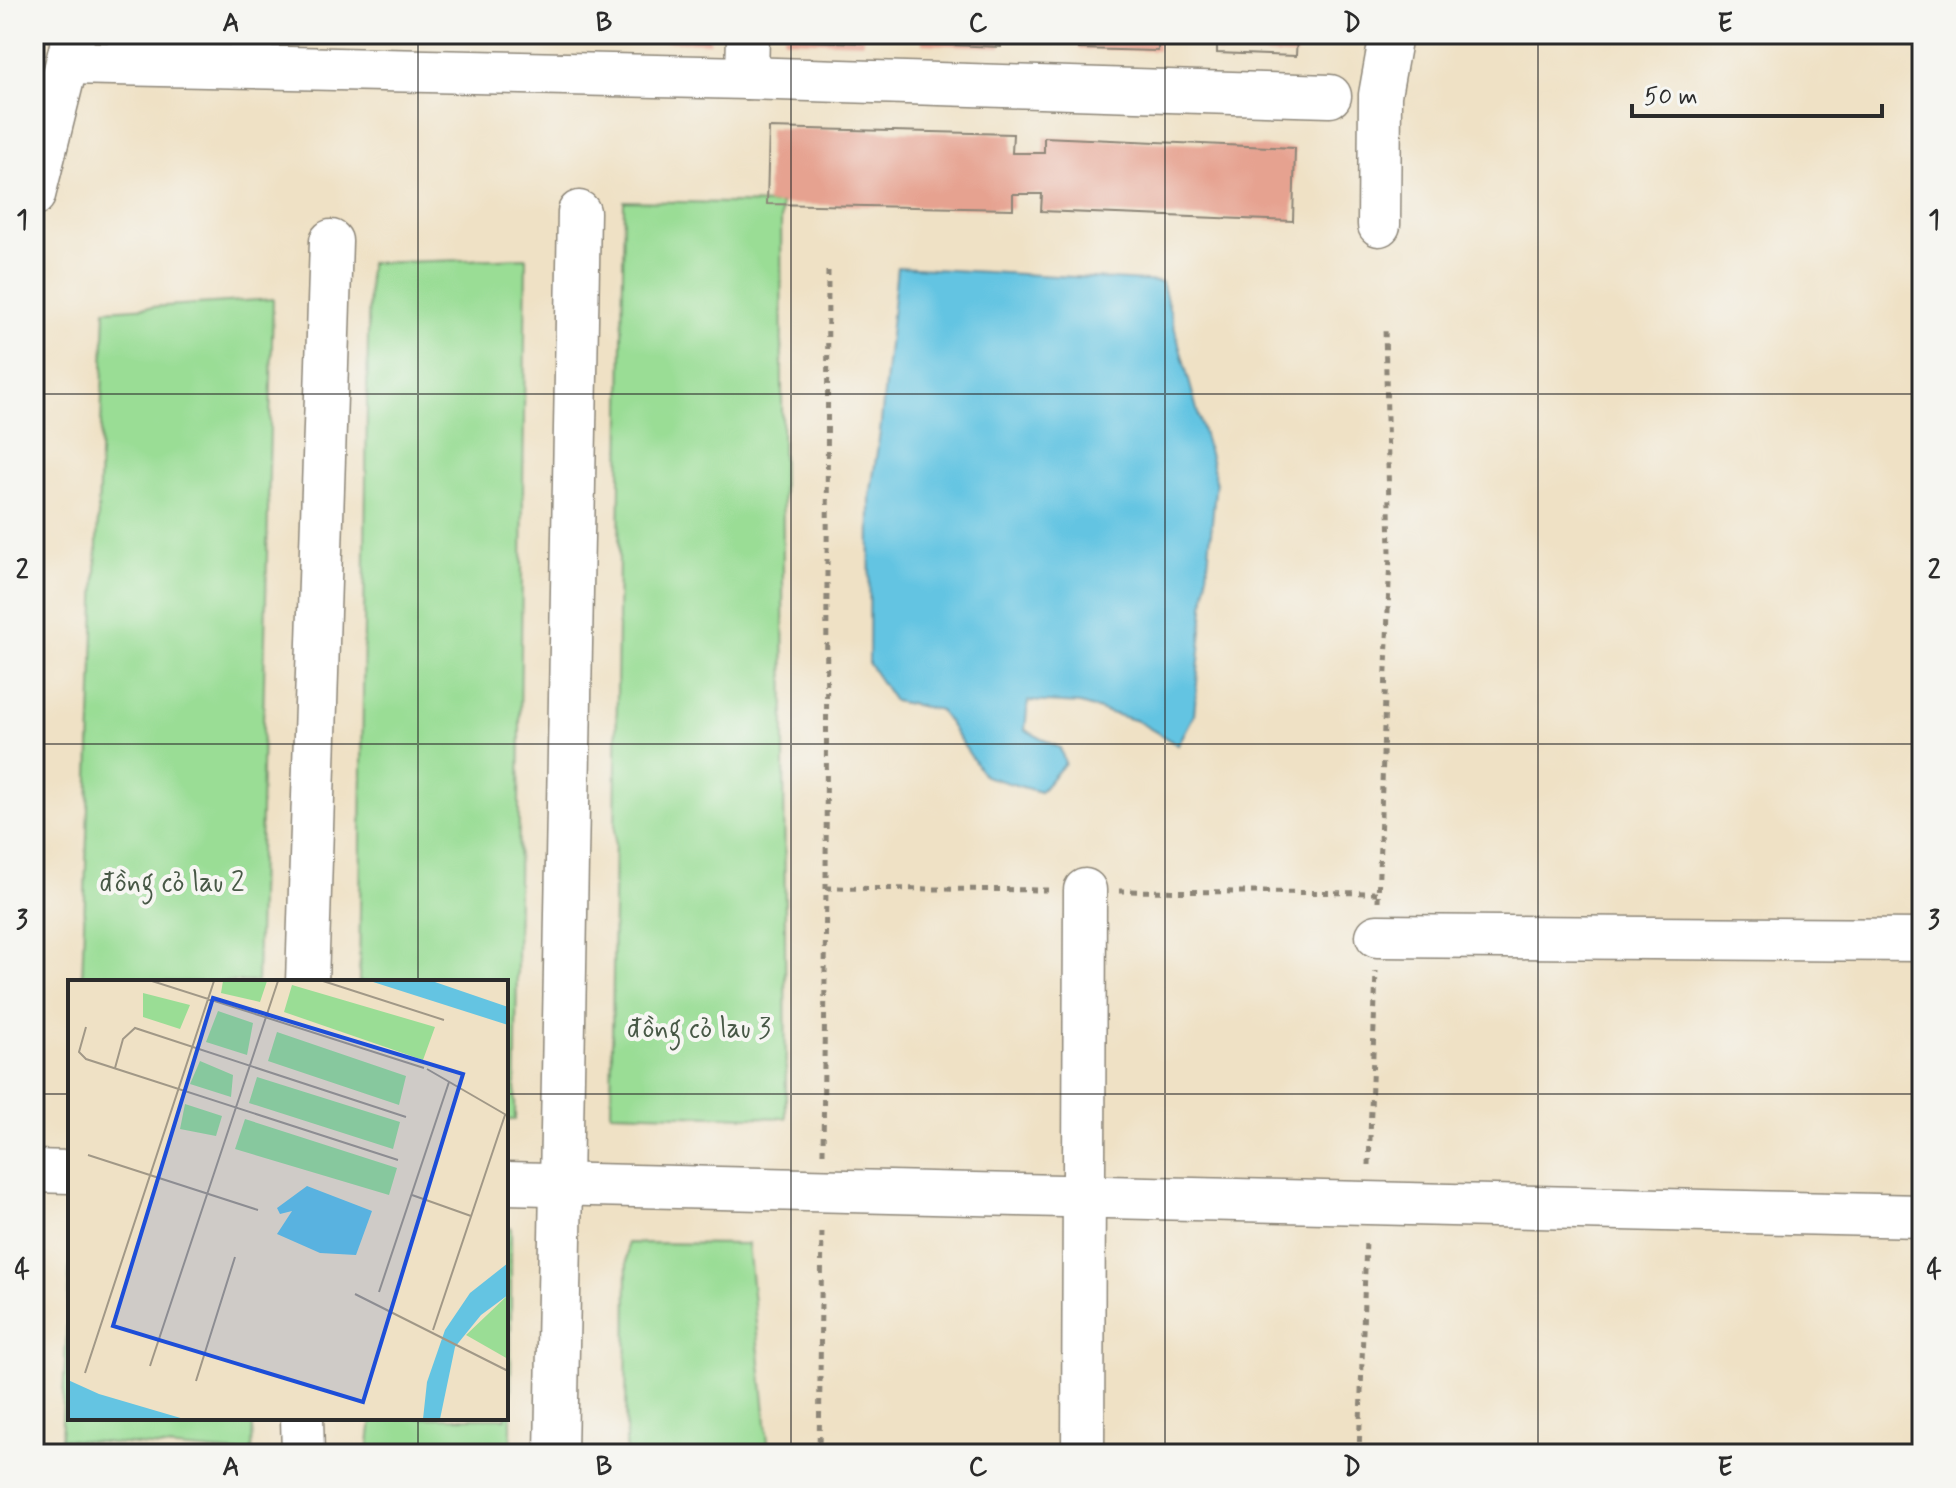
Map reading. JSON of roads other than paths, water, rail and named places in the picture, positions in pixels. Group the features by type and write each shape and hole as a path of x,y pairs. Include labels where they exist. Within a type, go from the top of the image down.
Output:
{"street":[{"path":"747,78 748,34"},
{"path":"1379,225 1380,95 1391,34"},
{"path":"34,195 70,49 747,78 1330,96"},
{"path":"556,1454 579,212"},
{"path":"307,980 331,241"},
{"path":"1083,1454 1085,890"},
{"path":"1377,936 1922,940"},
{"path":"34,1171 68,1172"},
{"path":"508,1183 1922,1216"},
{"path":"302,1420 303,1454"}],"water":[{"path":"897,267 1162,282 1216,479 1194,715 1178,745 1137,721 1080,704 1028,701 1025,730 1060,748 1065,763 1040,792 984,776 940,710 894,701 869,664 870,497"}],"park label":[{"name":"đồng cỏ lau 2","path":"172,881"},
{"name":"đồng cỏ lau 3","path":"699,1027"}]}
